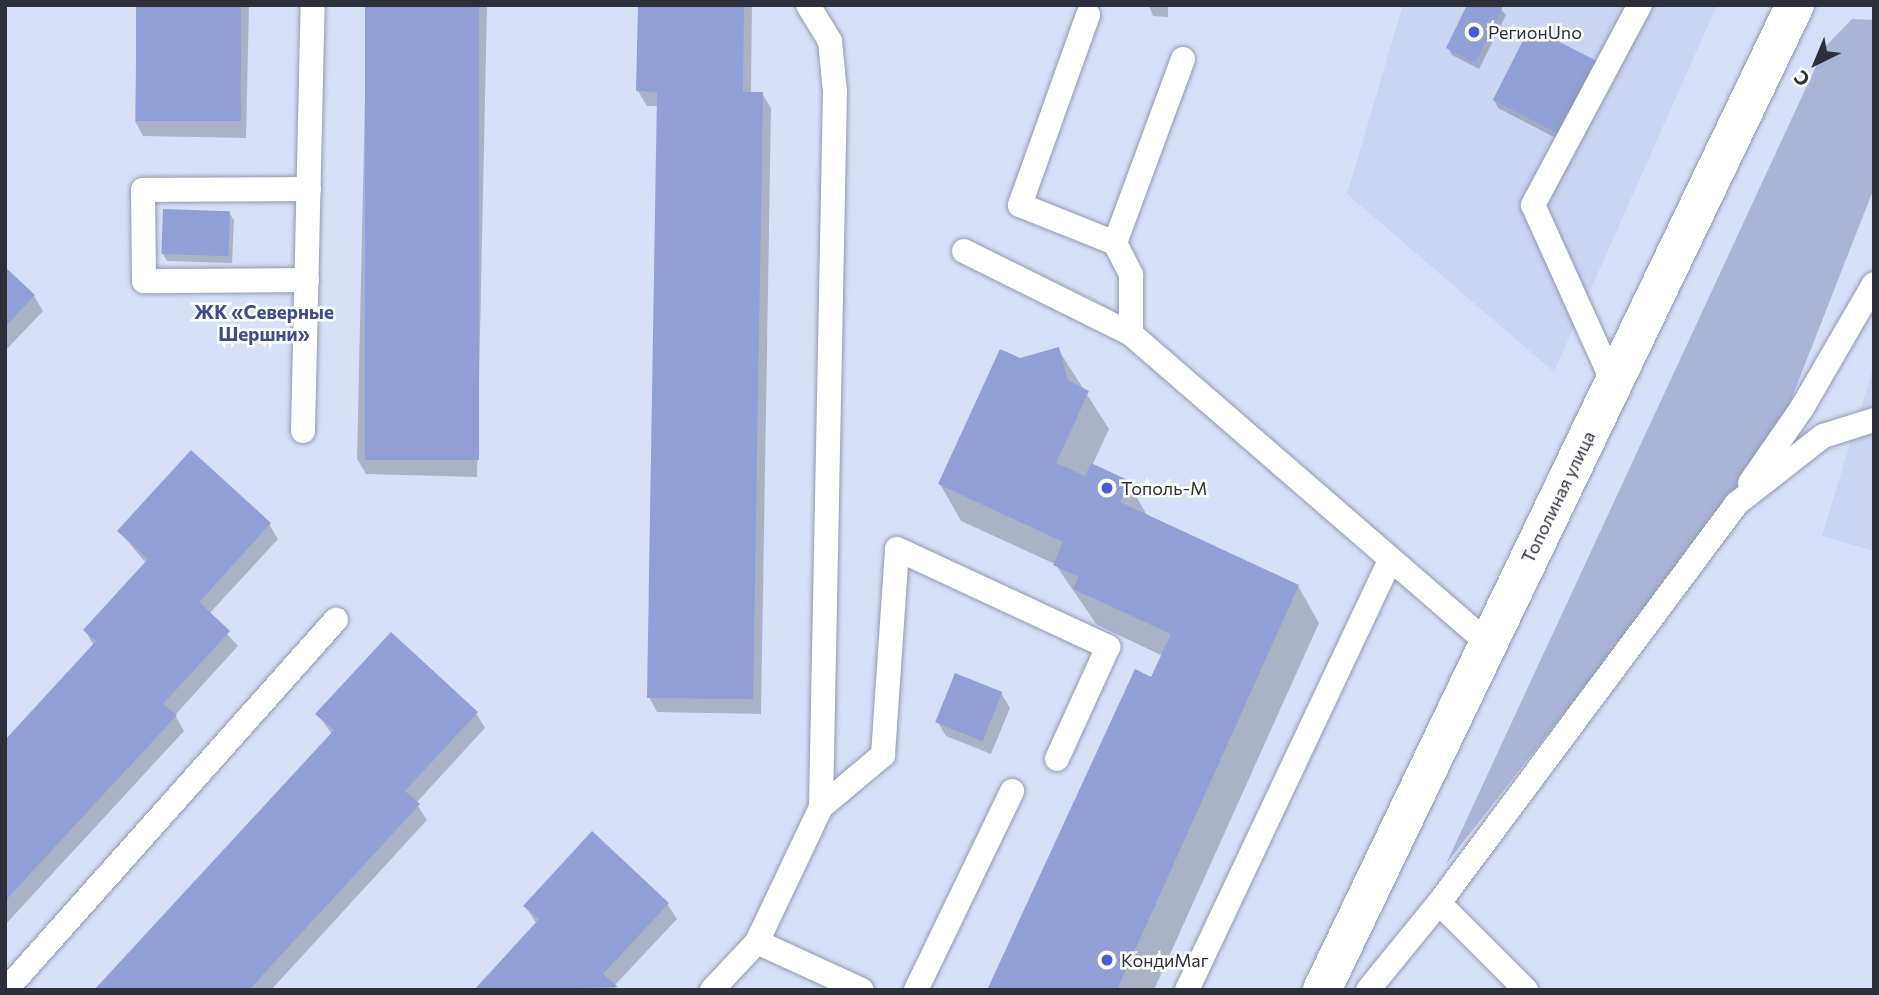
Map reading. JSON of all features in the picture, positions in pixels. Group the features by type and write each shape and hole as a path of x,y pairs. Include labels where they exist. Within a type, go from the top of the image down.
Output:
{"main road":[{"name":"Тополиная улица","path":"1322,990 1795,5"}],"lane":[{"path":"303,431 313,5"},
{"path":"712,990 757,942 821,807 835,92 830,41 808,5"},
{"path":"1613,382 1533,205 1640,5"},
{"path":"1088,15 1020,205 1115,243 1131,275 1131,334"},
{"path":"1115,243 1183,59"},
{"path":"306,280 144,281 143,190 309,189"},
{"path":"964,251 1131,334 1390,561 1488,643"},
{"path":"1368,990 1439,903 1736,504 1802,408 1871,288 1874,264"},
{"path":"1736,504 1823,436 1874,420"},
{"path":"821,807 883,755 897,549 1108,647 1057,759"},
{"path":"1187,990 1390,561"},
{"path":"6,990 336,620"},
{"path":"916,990 1012,791"},
{"path":"1439,903 1526,990"},
{"path":"757,942 862,990"}],"shaded area":[{"path":"1403,5 1717,5 1554,372 1347,194"},
{"path":"1852,19 1874,20 1874,188 1773,446 1446,864 1825,47"},
{"path":"1874,365 1874,551 1822,536"}],"building":[{"path":"136,5 241,5 241,121 136,121"},
{"path":"365,5 479,5 479,460 365,460"},
{"path":"638,5 744,5 743,92 763,92 753,699 647,698 657,92 636,91"},
{"path":"1467,5 1503,6 1475,63 1446,48"},
{"path":"1530,27 1606,66 1569,139 1493,100"},
{"path":"163,209 230,211 228,256 161,254"},
{"path":"5,267 35,295 5,327"},
{"path":"1059,347 1068,380 1089,391 1056,463 1085,476 1091,463 1130,481 1120,502 1299,585 1117,990 987,990 1135,669 1151,677 1171,634 1073,589 1079,577 1053,565 1063,542 938,484 1000,349 1020,358"},
{"path":"191,450 271,523 199,602 230,631 163,704 177,715 5,901 5,740 96,641 83,630 148,559 117,531"},
{"path":"391,632 478,712 405,791 420,804 249,990 94,990 334,730 315,714"},
{"path":"955,673 1002,692 982,741 935,722"},
{"path":"592,831 669,903 603,974 618,987 474,990 539,919 523,906"}],"place":[{"name":"РегионUno","path":"1474,32"},
{"name":"Тополь-М","path":"1107,488"},
{"name":"КондиМаг","path":"1107,960"}],"district":[{"name":"ЖК «Северные Шершни»","path":"264,323"}]}
